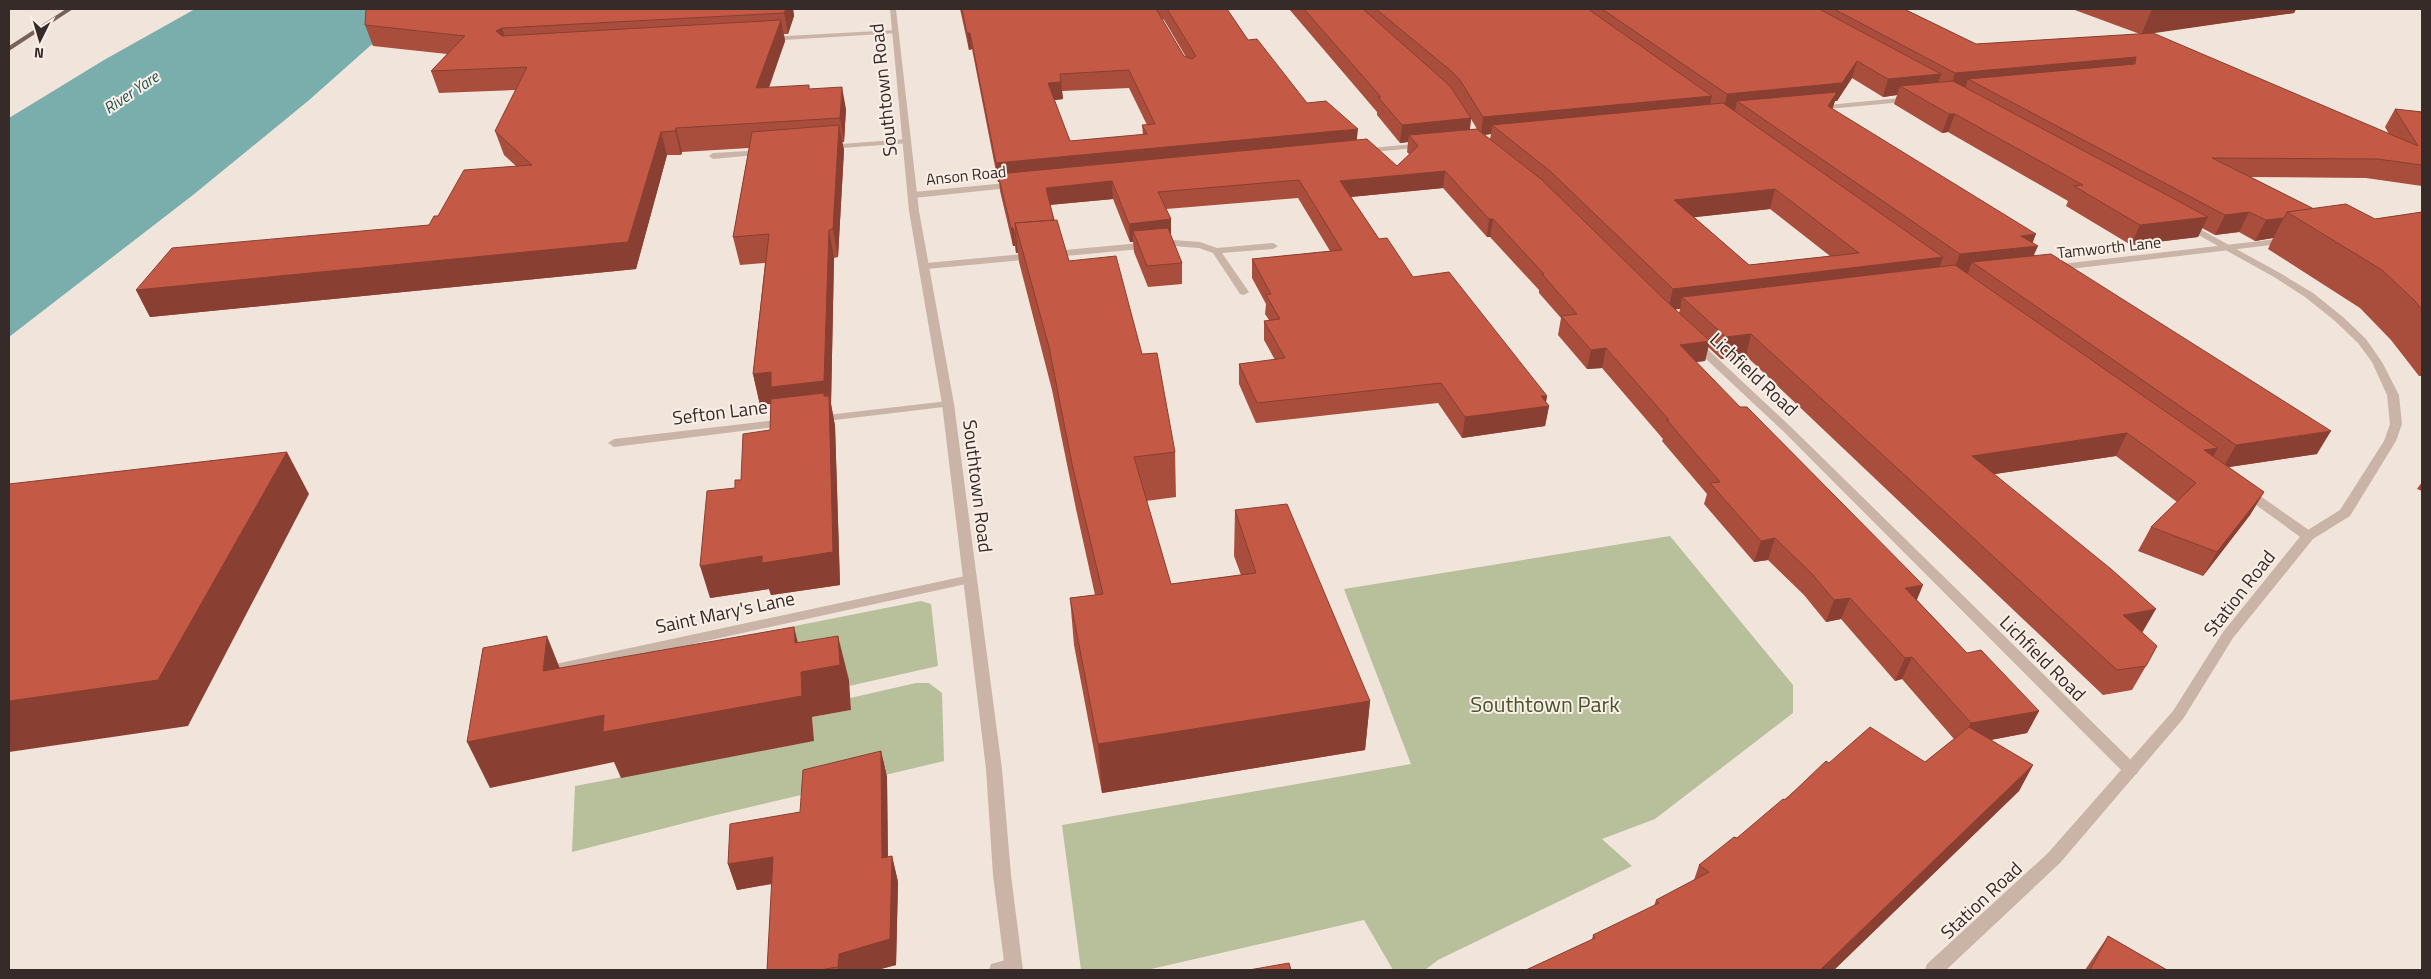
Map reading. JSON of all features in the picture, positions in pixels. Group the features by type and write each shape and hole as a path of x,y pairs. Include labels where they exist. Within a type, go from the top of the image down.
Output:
{"main road":[{"path":"9,49 70,9"}],"street":[{"name":"Southtown Road","path":"893,9 917,229 926,266 948,404 994,769 1008,969"},
{"path":"761,39 896,32"},
{"path":"1811,109 1920,98"},
{"path":"822,148 907,142"},
{"path":"1348,152 1438,143"},
{"path":"713,156 775,151"},
{"name":"Anson Road","path":"914,195 1024,184"},
{"name":"Station Road","path":"1934,970 2054,858 2178,715 2228,635 2308,536 2345,513 2390,441 2396,424 2393,395 2377,362 2362,341 2339,319 2309,295 2180,221"},
{"name":"Tamworth Lane","path":"2044,269 2230,249 2297,239"},
{"path":"926,266 1173,244 1200,245 1216,251 1273,246"},
{"path":"1216,251 1244,292"},
{"name":"Lichfield Road","path":"1686,335 1786,428 2131,770"},
{"name":"Sefton Lane","path":"614,443 948,404"},
{"path":"2237,484 2308,536"},
{"name":"Saint Mary's Lane","path":"545,672 970,579"}],"green space":[{"name":"Southtown Park","path":"1670,536 1793,685 1793,713 1655,819 1602,839 1632,866 1438,960 1425,970 1393,970 1364,920 1147,970 1081,970 1062,825 1411,764 1344,589"},
{"path":"921,601 931,604 938,666 849,686 611,677 613,662"},
{"path":"916,683 929,683 942,693 944,761 708,817 572,852 575,786 813,741 812,717 851,710 850,698"}],"water":[{"name":"River Yare","path":"195,9 420,9 370,46 308,101 193,195 9,337 9,118 104,60"}],"building":[{"path":"366,9 786,9 784,13 502,28 496,31 502,36 781,20 756,88 809,85 809,89 842,87 840,118 676,128 675,131 661,132 628,242 136,290 172,248 429,225 434,216 438,216 464,170 532,165 495,131 527,67 431,71 465,36 365,25"},
{"path":"962,9 1156,9 1184,56 1192,59 1196,56 1167,9 1227,9 1248,40 1257,39 1307,103 1326,101 1358,129 996,163 970,33 967,33","holes":["1129,70 1155,124 1142,125 1147,134 1070,141 1048,83 1061,82 1060,74"]},
{"path":"1304,9 1363,9 1450,86 1471,118 1402,125 1378,97 1381,97"},
{"path":"1376,9 1588,9 1712,96 1483,117 1460,80"},
{"path":"1602,9 1819,9 1941,74 1888,79 1857,61 1842,83 1727,94"},
{"path":"1834,9 1904,9 1976,44 2153,33 2418,146 2395,109 2422,112 2422,165 2377,159 2212,158 2314,209 2287,212 2284,218 2266,220 2249,212 2225,215 1968,79 2135,64 2136,57 1955,73"},
{"path":"1953,81 2208,217 2140,225 2074,186 2083,185 1955,114 1949,114 1900,86"},
{"path":"1837,92 1828,106 2036,234 2021,236 2038,246 1960,254 1737,101"},
{"path":"1723,103 1943,257 1673,289 1550,171 1492,125","holes":["1775,189 1859,253 1749,265 1674,200"]},
{"path":"839,125 833,229 829,230 824,381 771,387 771,372 753,374 769,234 733,237 752,132"},
{"path":"1477,129 1541,179 1664,299 1710,341 1680,345 1740,407 1747,407 1923,585 1905,588 1967,653 1981,650 2039,711 1971,723 1912,657 1905,658 1850,598 1834,600 1812,574 1775,538 1761,541 1710,483 1720,482 1667,420 1669,420 1606,348 1591,350 1561,316 1577,314 1542,274 1544,274 1493,219 1489,219 1445,171 1340,181 1379,239 1387,238 1413,277 1449,272 1547,396 1541,396 1549,406 1465,417 1441,383 1257,403 1239,364 1285,358 1264,321 1280,319 1266,295 1271,294 1252,259 1342,250 1299,180 1158,192 1171,219 1129,224 1112,181 1046,188 1054,220 1015,223 1015,235 1013,228 1011,228 998,174 1367,139 1397,166 1418,146 1409,135"},
{"path":"2346,204 2375,219 2422,212 2422,310 2382,270 2287,212"},
{"path":"1057,220 1069,261 1116,256 1142,354 1157,353 1175,452 1134,457 1171,584 1256,573 1235,510 1287,504 1370,701 1098,744 1070,598 1103,594 1072,464 1049,347 1015,223"},
{"path":"1168,228 1182,263 1147,266 1133,231"},
{"path":"2051,254 2331,431 2236,445 1972,262"},
{"path":"1955,265 2218,448 2204,450 2264,492 2217,552 2151,527 2196,483 2127,433 1972,456 2111,569 2156,609 2123,615 2157,646 2146,666 2117,670 1751,334 1726,337 1682,297"},
{"path":"824,393 824,396 829,396 833,552 762,563 762,556 700,566 707,491 735,488 735,480 741,480 743,434 770,430 771,399"},
{"path":"287,452 158,680 9,701 9,484"},
{"path":"794,627 795,643 838,636 840,665 801,672 802,696 603,732 604,715 467,742 483,648 547,636 543,671"},
{"path":"1870,727 1925,762 1969,727 2033,765 1820,970 1526,970 1595,938 1593,935 1659,903 1656,900 1709,872 1699,865 1734,837 1737,838 1783,799 1785,800 1826,761 1829,763"},
{"path":"881,751 882,858 892,856 890,939 839,954 838,967 819,970 767,970 773,857 728,864 730,824 800,812 803,770"},
{"path":"2108,936 2167,970 2090,970"},
{"path":"1289,963 1291,970 1249,970"}]}
